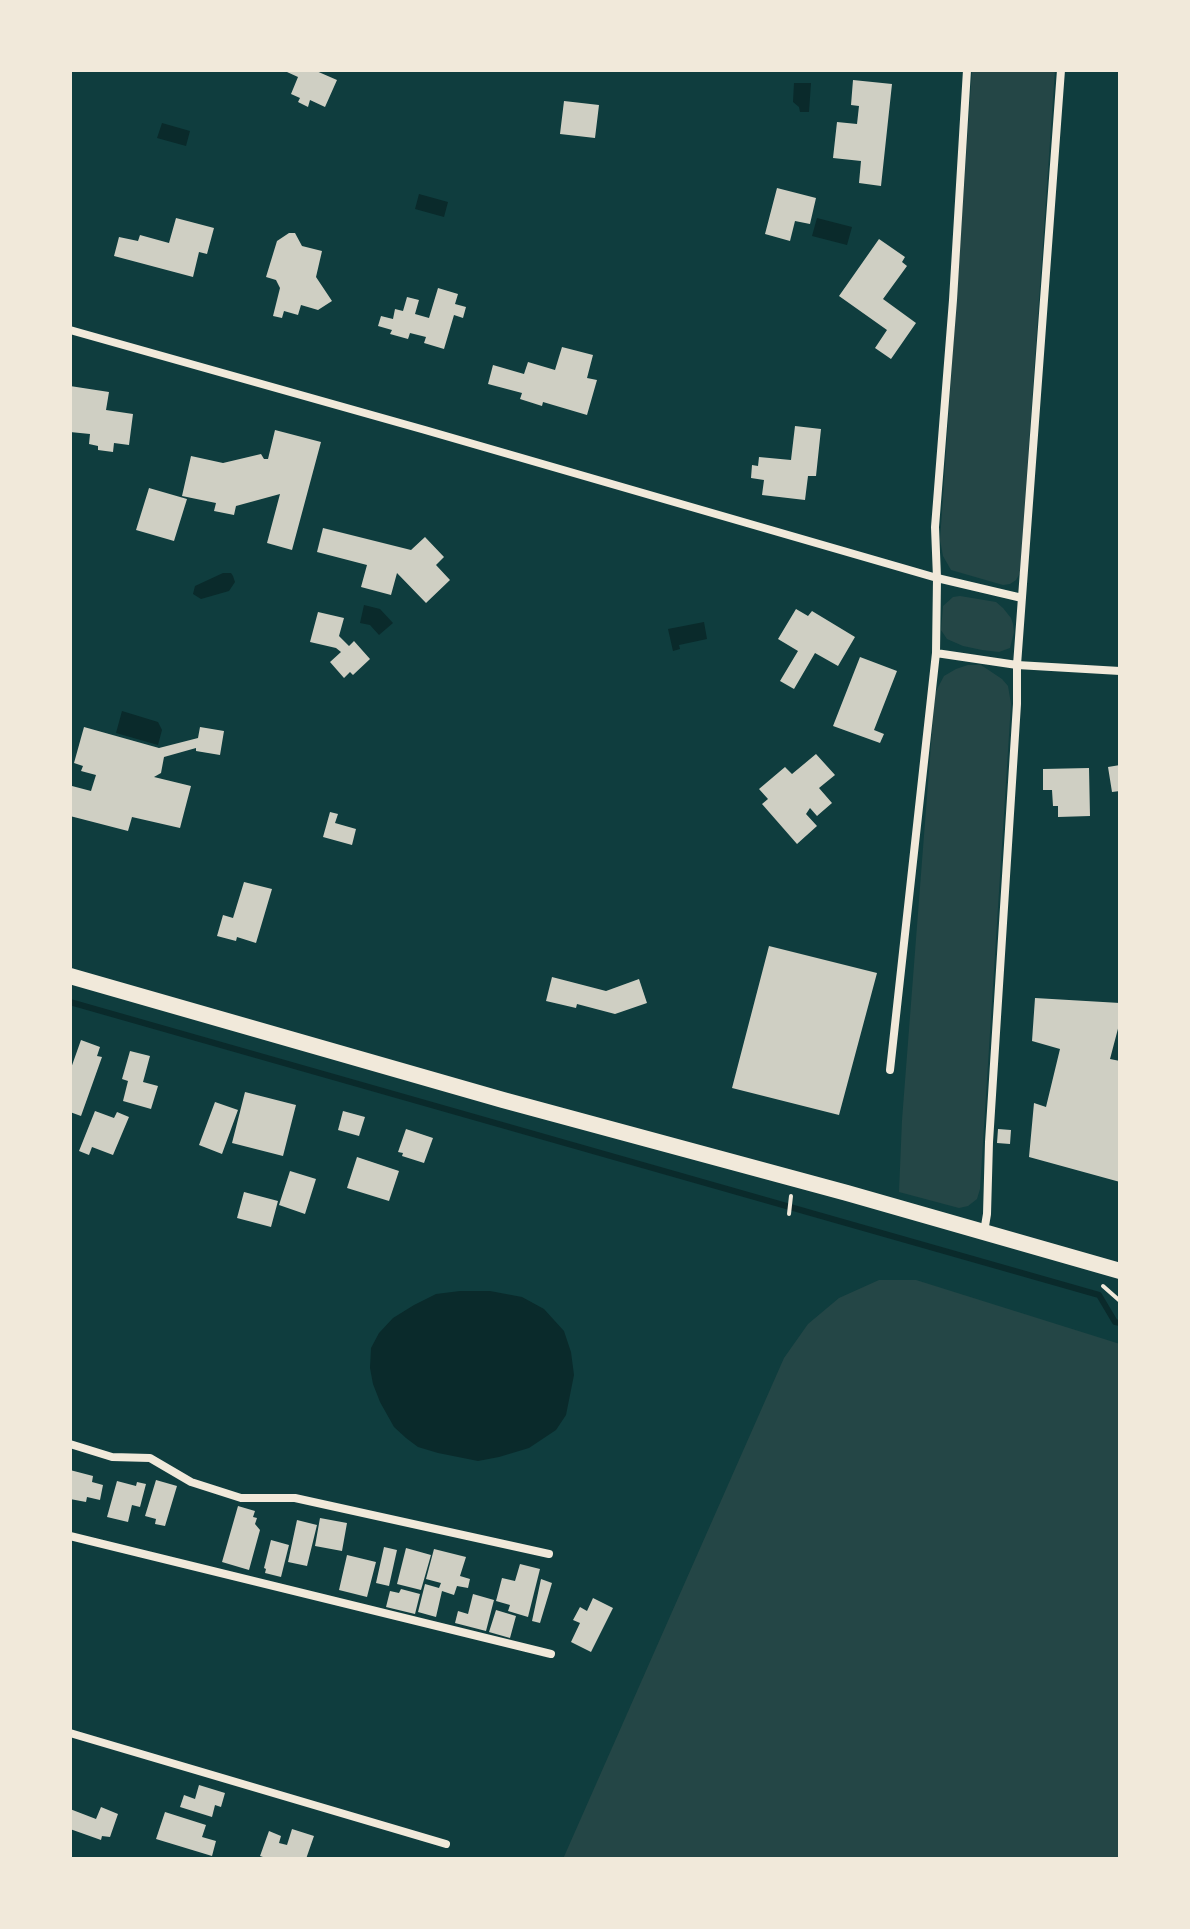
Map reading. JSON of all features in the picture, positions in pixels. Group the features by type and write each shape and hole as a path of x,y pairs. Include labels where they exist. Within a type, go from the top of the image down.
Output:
{"main road":[{"path":"70,976 1120,1271"}],"street":[{"path":"890,1070 936,653 935,527 967,70"},
{"path":"984,1232 1017,665 1061,70"},
{"path":"70,330 937,578 1022,598"},
{"path":"936,653 1017,665 1120,671"},
{"path":"70,1444 112,1457 150,1458 191,1482 241,1498 295,1498 549,1554"},
{"path":"70,1536 551,1654"},
{"path":"70,1733 446,1844"}],"path":[{"path":"789,1214 791,1198"}],"shaded area":[{"path":"972,70 1055,70 1020,573 1016,580 1003,585 951,570 943,556 940,540"},
{"path":"794,83 811,83 809,112 800,112 793,102"},
{"path":"162,123 190,131 186,146 157,138"},
{"path":"419,194 448,202 444,217 415,209"},
{"path":"817,218 852,227 847,245 812,236"},
{"path":"223,573 231,573 235,582 229,591 201,599 193,594 195,586"},
{"path":"953,597 996,602 1003,608 1013,624 1010,648 999,652 982,650 947,639 941,630 943,606"},
{"path":"364,605 380,609 393,623 379,635 370,625 360,623"},
{"path":"704,622 707,639 679,645 680,649 673,651 668,629"},
{"path":"968,665 981,665 1002,679 1008,686 1011,704 980,1189 977,1199 959,1208 899,1192 935,693 944,676"},
{"path":"122,711 158,722 162,730 158,745 116,733"},
{"path":"879,1280 916,1280 1120,1344 1120,1859 563,1859 784,1358 808,1324 839,1298"},
{"path":"490,1291 522,1297 544,1309 564,1331 574,1375 566,1415 556,1430 529,1448 478,1461 418,1447 394,1427 380,1402 370,1368 371,1348 379,1333 393,1318 414,1305 436,1294"}],"building":[{"path":"288,70 314,70 337,80 325,107 310,100 308,107 298,102 300,98 291,94 298,77"},
{"path":"853,80 892,84 881,186 859,183 861,161 833,158 837,122 857,124 859,106 851,105"},
{"path":"564,101 599,105 595,138 560,134"},
{"path":"777,188 816,198 810,224 795,221 790,241 765,234"},
{"path":"176,218 214,228 207,254 199,252 193,277 114,256 119,237 138,241 140,235 169,243"},
{"path":"289,233 295,233 302,246 322,251 316,277 332,301 318,310 301,305 298,315 284,311 282,318 273,316 280,288 276,280 266,277 277,241"},
{"path":"879,239 905,257 902,262 907,266 883,299 916,323 891,359 875,348 887,330 839,296"},
{"path":"438,288 458,294 455,304 466,307 463,318 454,315 444,349 424,343 426,337 410,333 408,339 390,334 392,330 378,326 381,316 393,319 395,309 403,311 407,297 419,300 415,314 429,318"},
{"path":"562,347 593,355 587,378 597,380 587,415 543,402 542,406 520,399 522,393 488,384 493,365 524,374 528,362 555,370"},
{"path":"70,386 109,392 106,410 133,414 129,445 114,443 113,452 98,450 98,446 89,444 90,434 70,432"},
{"path":"795,426 821,429 816,476 808,476 805,500 762,495 764,480 751,478 752,465 758,466 759,457 791,460"},
{"path":"275,430 321,442 292,550 267,543 280,494 236,506 234,515 214,511 216,503 182,496 191,456 223,463 261,454 268,459"},
{"path":"149,488 187,499 174,541 136,530"},
{"path":"323,528 411,550 425,537 444,557 436,565 450,580 426,603 397,573 391,595 361,587 367,565 317,552"},
{"path":"796,609 808,616 812,611 855,637 838,666 815,653 794,689 780,681 798,651 778,639"},
{"path":"318,612 344,618 339,636 349,646 354,641 370,659 353,675 350,672 344,678 330,662 341,652 336,648 310,642"},
{"path":"860,657 897,671 874,730 884,734 880,743 833,726"},
{"path":"84,727 159,748 198,738 200,727 224,731 220,755 196,751 196,748 164,757 161,773 154,777 191,786 180,828 132,817 128,831 70,816 72,786 91,791 96,775 81,771 83,766 74,763"},
{"path":"816,754 835,775 819,788 832,803 817,816 810,808 806,814 817,826 797,844 762,804 768,799 759,789 785,767 792,774"},
{"path":"1120,765 1120,791 1112,792 1108,767"},
{"path":"1089,768 1090,816 1058,817 1058,806 1053,806 1052,790 1043,790 1043,769"},
{"path":"330,812 338,814 335,823 356,829 352,845 323,837"},
{"path":"244,882 272,889 256,943 237,937 236,941 217,936 223,915 233,918"},
{"path":"769,946 877,973 839,1115 732,1088"},
{"path":"552,977 606,991 639,979 647,1003 615,1014 577,1004 576,1008 546,1001"},
{"path":"1035,998 1120,1003 1120,1021 1110,1059 1120,1061 1120,1182 1029,1157 1034,1103 1046,1107 1060,1049 1032,1041"},
{"path":"81,1040 100,1047 97,1056 102,1057 81,1116 70,1112 70,1071"},
{"path":"130,1051 150,1056 143,1082 158,1086 151,1109 123,1101 128,1081 122,1079"},
{"path":"245,1092 296,1105 283,1156 232,1143"},
{"path":"215,1102 238,1110 222,1154 199,1145"},
{"path":"95,1111 114,1118 117,1112 129,1117 113,1155 92,1147 89,1155 79,1151"},
{"path":"343,1111 365,1117 359,1136 338,1130"},
{"path":"406,1129 433,1138 424,1163 398,1152"},
{"path":"998,1129 1011,1130 1010,1144 997,1143"},
{"path":"357,1157 399,1171 389,1201 347,1188"},
{"path":"290,1171 316,1179 305,1214 279,1205"},
{"path":"244,1192 278,1201 271,1227 237,1218"},
{"path":"70,1470 93,1476 92,1482 103,1485 100,1500 87,1497 86,1502 70,1499"},
{"path":"156,1480 177,1486 165,1526 155,1524 156,1519 145,1516"},
{"path":"117,1481 136,1486 137,1482 146,1484 140,1507 132,1505 128,1522 107,1517"},
{"path":"238,1506 255,1511 253,1517 257,1518 255,1524 260,1530 249,1570 222,1562"},
{"path":"320,1518 347,1523 342,1551 315,1546"},
{"path":"297,1520 317,1525 307,1566 288,1562"},
{"path":"271,1540 289,1545 281,1577 265,1573"},
{"path":"384,1547 397,1550 389,1586 376,1583"},
{"path":"406,1548 431,1555 421,1590 397,1584"},
{"path":"434,1549 466,1557 460,1576 470,1579 468,1588 457,1586 454,1595 442,1591 436,1617 418,1612 425,1584 439,1588 441,1583 426,1579"},
{"path":"347,1555 376,1562 367,1597 339,1590"},
{"path":"520,1564 540,1569 528,1617 508,1611 510,1605 496,1601 502,1578 515,1581"},
{"path":"541,1579 552,1583 540,1623 532,1621"},
{"path":"401,1589 420,1594 415,1614 386,1607 390,1591 399,1593"},
{"path":"473,1594 494,1600 486,1631 455,1623 458,1611 468,1614"},
{"path":"593,1598 613,1608 591,1652 571,1642 580,1623 573,1620 580,1607 587,1611"},
{"path":"496,1610 516,1616 510,1638 489,1632"},
{"path":"199,1785 225,1793 221,1807 215,1805 212,1817 180,1807 184,1795 195,1799"},
{"path":"101,1807 118,1814 110,1837 102,1836 101,1840 70,1829 70,1809 96,1819"},
{"path":"165,1812 206,1825 202,1837 216,1841 212,1856 156,1839"},
{"path":"292,1829 314,1836 306,1859 269,1859 260,1856 269,1831 281,1836 279,1843 287,1845"}],"waterway":[{"path":"70,1002 1099,1295 1115,1322 1120,1323"}]}
